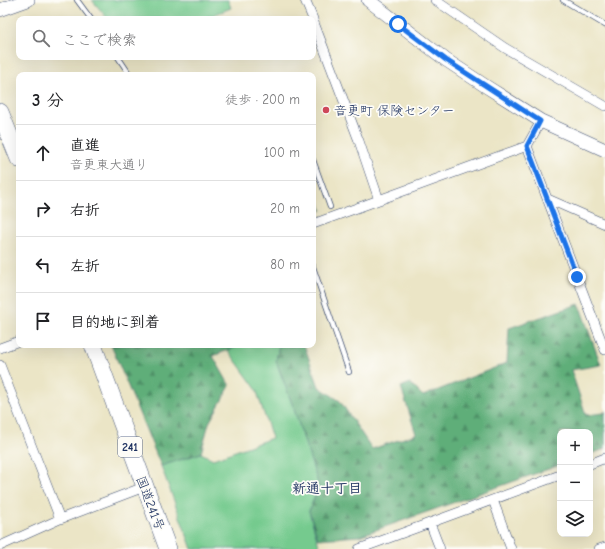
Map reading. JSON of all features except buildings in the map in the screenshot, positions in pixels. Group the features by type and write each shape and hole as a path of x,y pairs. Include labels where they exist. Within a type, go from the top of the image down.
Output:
{"highway":[{"path":"0,112 16,152"},
{"name":"国道241号","path":"94,348 168,549"}],"street":[{"path":"0,10 28,0"},
{"path":"305,0 311,16"},
{"path":"368,0 446,60 540,121 605,150"},
{"path":"435,0 505,48 605,106"},
{"path":"316,28 360,141 379,200"},
{"path":"316,223 527,146 540,121"},
{"path":"527,146 605,350"},
{"path":"548,199 605,224"},
{"path":"0,348 16,342"},
{"path":"0,364 60,519"},
{"path":"593,463 605,458"},
{"path":"359,549 557,476"},
{"path":"0,546 60,519 144,487"},
{"path":"493,500 511,549"},
{"path":"430,523 440,549"},
{"path":"599,549 605,547"}],"lane":[{"path":"76,0 89,16"},
{"path":"563,0 605,25"},
{"path":"120,60 128,72"},
{"path":"316,168 330,207"},
{"path":"316,276 349,372"}],"green space":[{"path":"92,0 228,0 231,8 211,16 105,16"},
{"path":"316,193 322,210 316,212"},
{"path":"579,304 601,365 571,370 586,415 604,413 605,411 605,449 593,453 593,429 557,429 557,466 359,536 318,539 309,511 319,486 293,406 276,361 278,348 305,348 319,387 340,401 372,449 416,434 401,387 410,383 423,396 507,363 509,328"},
{"path":"112,348 233,348 213,356 230,386 209,423 201,453 161,466"},
{"path":"233,348 278,348 276,361 293,406 319,486 309,511 320,549 192,549 161,466 201,453 213,459 272,438 256,389 228,350"}],"place":[{"name":"音更町 保険センター","path":"326,110"}],"district":[{"name":"新通十丁目","path":"327,488"}],"route":[{"path":"398,24 446,60 540,121 527,146 577,277"}]}
